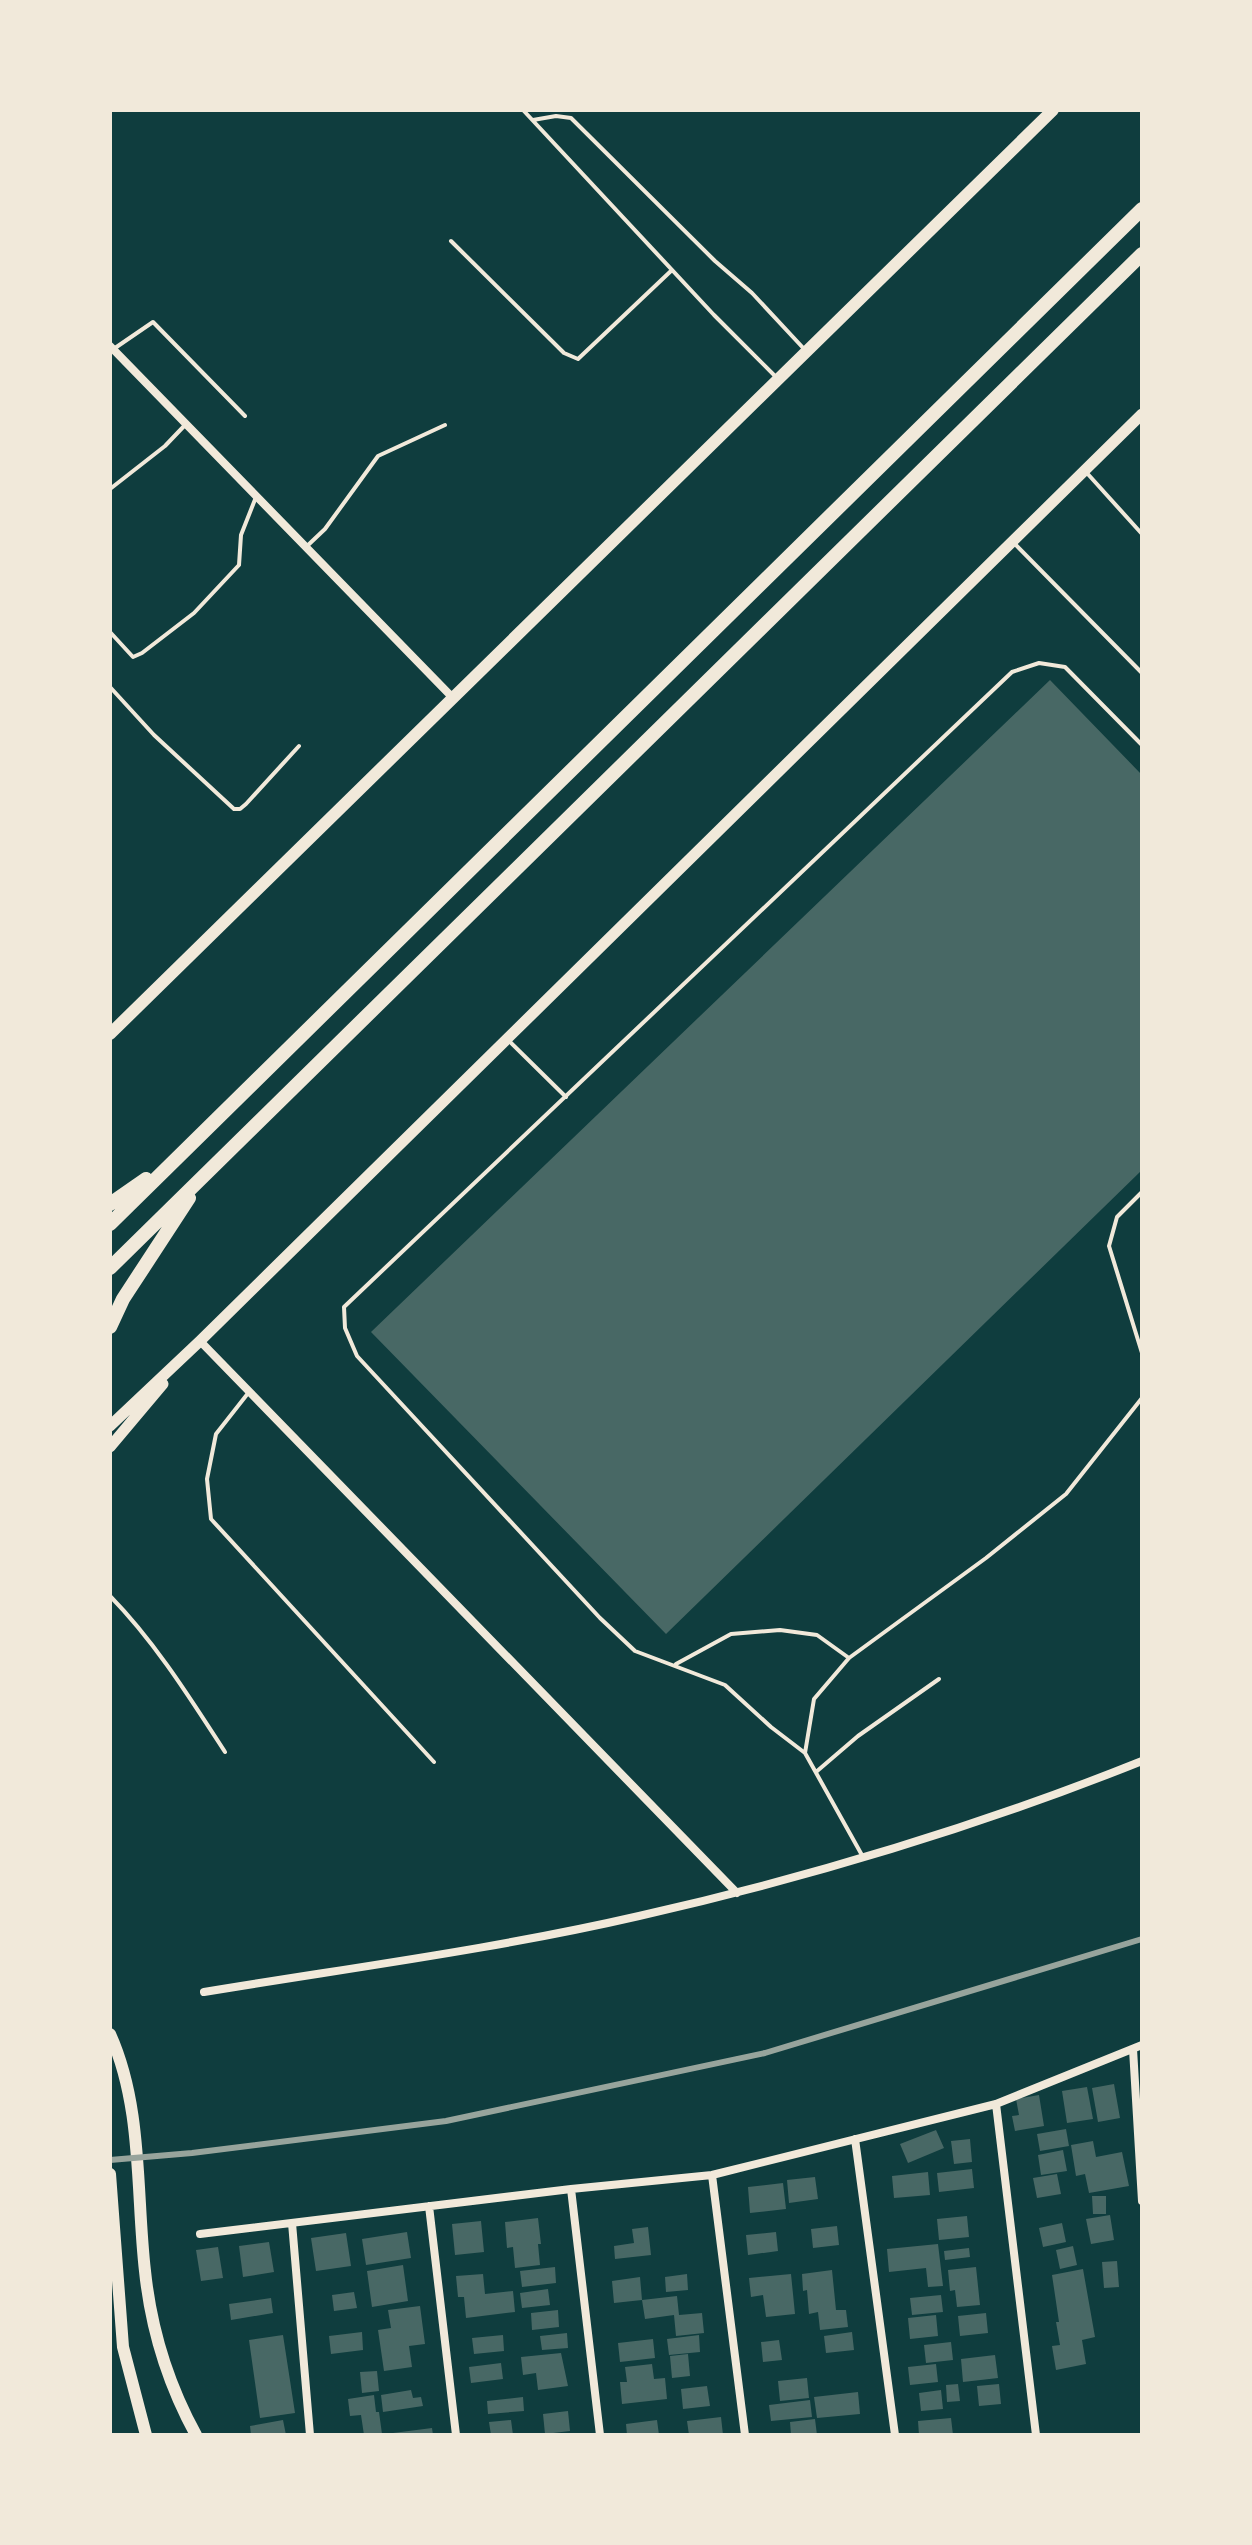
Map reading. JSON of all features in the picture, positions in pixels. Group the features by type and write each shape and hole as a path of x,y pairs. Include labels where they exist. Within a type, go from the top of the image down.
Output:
{"highway":[{"path":"110,1224 1142,209"},
{"path":"110,1268 1142,254"},
{"path":"110,1204 179,1156"},
{"path":"110,1327 123,1299 204,1176"}],"main road":[{"path":"110,1034 1053,110"},
{"path":"110,2034 130,2102 149,2301 167,2374 196,2435"},
{"path":"110,2174 123,2347 146,2435"}],"street":[{"path":"112,348 453,698"},
{"path":"110,1426 1142,414"},
{"path":"200,1341 737,1893"},
{"path":"110,1447 200,1341"},
{"path":"204,1992 554,1934 737,1893 1006,1811 1142,1761"},
{"path":"200,2234 712,2175 996,2104 1138,2047 1142,2201"},
{"path":"996,2104 1036,2435"},
{"path":"855,2139 895,2435"},
{"path":"712,2175 745,2435"},
{"path":"571,2189 600,2435"},
{"path":"429,2206 456,2435"},
{"path":"292,2223 310,2435"}],"lane":[{"path":"523,110 714,315 778,379"},
{"path":"533,120 556,116 571,118 715,261 752,293 807,351"},
{"path":"451,241 564,353 578,359 672,270"},
{"path":"112,348 153,322 245,416"},
{"path":"110,489 165,446 186,424"},
{"path":"306,547 325,529 378,456 445,425"},
{"path":"1085,471 1142,534"},
{"path":"111,634 133,657 194,613 239,565 241,535 256,496"},
{"path":"1012,541 1142,673"},
{"path":"863,1857 805,1753 725,1685 635,1651 600,1618 357,1356 345,1328 344,1307 1012,672 1039,663 1065,667 1142,745"},
{"path":"110,687 154,735 234,809 246,804 299,746"},
{"path":"507,1039 566,1097"},
{"path":"1142,1192 1117,1217 1109,1246 1142,1353"},
{"path":"249,1392 216,1434 207,1479 211,1519 434,1762"},
{"path":"805,1753 814,1699 849,1658 986,1558 1066,1494 1142,1398"},
{"path":"110,1596 127,1613 177,1678 225,1752"},
{"path":"676,1664 731,1634 780,1630 817,1635 849,1658"},
{"path":"816,1772 858,1736 939,1679"}],"building":[{"path":"1050,680 1142,775 1142,1170 666,1634 371,1332"},
{"path":"1114,2084 1120,2118 1098,2122 1092,2088"},
{"path":"1087,2087 1093,2119 1067,2123 1062,2091"},
{"path":"1039,2095 1044,2126 1015,2131 1012,2116 1019,2115 1016,2099"},
{"path":"1066,2129 1069,2146 1040,2151 1037,2134"},
{"path":"936,2130 944,2148 908,2163 900,2144"},
{"path":"970,2139 972,2162 954,2164 951,2141"},
{"path":"1093,2141 1096,2157 1122,2152 1129,2186 1089,2193 1085,2174 1076,2176 1071,2145"},
{"path":"1063,2150 1067,2171 1041,2175 1038,2155"},
{"path":"972,2169 974,2188 939,2192 937,2173"},
{"path":"928,2172 930,2195 894,2198 892,2176"},
{"path":"1057,2174 1061,2194 1037,2198 1033,2178"},
{"path":"815,2177 818,2199 789,2203 787,2180"},
{"path":"783,2183 786,2209 750,2213 748,2187"},
{"path":"1092,2196 1106,2196 1106,2214 1093,2214"},
{"path":"1110,2215 1114,2240 1091,2244 1086,2219"},
{"path":"967,2216 969,2237 939,2240 937,2219"},
{"path":"538,2218 540,2265 515,2268 513,2247 507,2248 505,2222"},
{"path":"481,2221 484,2252 455,2255 452,2224"},
{"path":"1062,2223 1066,2242 1043,2247 1039,2228"},
{"path":"837,2226 839,2245 813,2248 811,2229"},
{"path":"648,2227 651,2255 615,2259 614,2246 634,2243 632,2229"},
{"path":"407,2232 411,2258 366,2265 362,2239"},
{"path":"776,2232 778,2251 748,2255 746,2235"},
{"path":"346,2233 351,2266 316,2271 311,2238"},
{"path":"269,2242 274,2272 243,2277 239,2246"},
{"path":"938,2244 943,2286 928,2287 926,2268 889,2272 887,2249"},
{"path":"1073,2246 1077,2265 1060,2269 1056,2250"},
{"path":"218,2247 223,2278 201,2281 196,2250"},
{"path":"969,2248 970,2257 945,2260 944,2251"},
{"path":"1117,2261 1119,2287 1104,2288 1102,2262"},
{"path":"403,2265 408,2301 372,2307 367,2271"},
{"path":"555,2267 556,2283 522,2287 520,2271"},
{"path":"976,2267 980,2305 957,2307 955,2290 950,2291 948,2270"},
{"path":"1083,2269 1095,2337 1082,2340 1086,2364 1056,2370 1052,2346 1060,2345 1052,2275"},
{"path":"832,2270 836,2310 846,2310 848,2327 820,2330 818,2312 809,2314 802,2274"},
{"path":"483,2274 485,2294 513,2291 515,2312 466,2318 464,2297 458,2297 456,2276"},
{"path":"687,2274 688,2290 666,2292 665,2277"},
{"path":"791,2274 795,2314 766,2317 763,2295 751,2297 749,2278"},
{"path":"640,2277 642,2300 614,2303 612,2281"},
{"path":"548,2289 550,2305 522,2308 520,2293"},
{"path":"354,2292 357,2308 334,2311 332,2295"},
{"path":"941,2295 943,2312 912,2315 910,2298"},
{"path":"677,2296 679,2315 702,2313 704,2333 676,2336 674,2315 645,2319 642,2300"},
{"path":"271,2298 273,2313 231,2320 229,2304"},
{"path":"420,2306 425,2344 409,2346 412,2367 384,2371 378,2330 391,2328 388,2310"},
{"path":"558,2310 559,2327 532,2330 531,2313"},
{"path":"986,2313 988,2333 960,2336 958,2316"},
{"path":"936,2315 938,2336 910,2339 908,2318"},
{"path":"362,2332 363,2350 331,2354 329,2336"},
{"path":"852,2332 854,2350 826,2353 824,2336"},
{"path":"567,2333 568,2348 542,2350 540,2336"},
{"path":"283,2335 295,2413 260,2418 249,2340"},
{"path":"503,2335 504,2351 474,2354 472,2338"},
{"path":"699,2335 700,2352 669,2355 667,2339"},
{"path":"653,2339 655,2358 620,2362 618,2343"},
{"path":"779,2340 782,2360 763,2362 761,2342"},
{"path":"951,2342 953,2360 926,2363 924,2345"},
{"path":"561,2353 568,2386 538,2390 536,2373 523,2375 521,2357"},
{"path":"688,2354 690,2376 672,2378 670,2356"},
{"path":"995,2355 998,2378 963,2382 961,2359"},
{"path":"501,2363 503,2379 471,2383 469,2367"},
{"path":"652,2364 654,2379 665,2378 667,2399 622,2404 620,2382 627,2382 625,2367"},
{"path":"936,2364 938,2382 910,2385 908,2367"},
{"path":"377,2371 379,2391 362,2393 360,2372"},
{"path":"807,2378 809,2398 780,2401 778,2381"},
{"path":"958,2384 960,2401 947,2402 946,2385"},
{"path":"999,2384 1001,2404 979,2406 977,2386"},
{"path":"707,2386 710,2406 683,2409 681,2389"},
{"path":"411,2390 413,2398 421,2397 423,2406 383,2412 381,2395"},
{"path":"941,2390 943,2409 921,2411 919,2393"},
{"path":"858,2392 860,2414 817,2418 814,2397"},
{"path":"374,2395 382,2434 364,2435 361,2415 350,2416 348,2399"},
{"path":"523,2397 524,2411 488,2414 487,2401"},
{"path":"810,2400 812,2417 771,2421 769,2405"},
{"path":"568,2411 570,2431 545,2434 543,2414"},
{"path":"721,2417 723,2435 689,2435 687,2421"},
{"path":"951,2418 953,2435 919,2435 918,2421"},
{"path":"815,2419 817,2435 791,2435 790,2422"},
{"path":"283,2420 286,2435 251,2435 250,2426"},
{"path":"511,2420 513,2435 491,2435 489,2422"},
{"path":"657,2420 659,2435 627,2435 626,2424"},
{"path":"432,2428 433,2435 393,2435 393,2433"}],"railway":[{"path":"110,2160 192,2153 446,2121 765,2053 1142,1939"}]}
